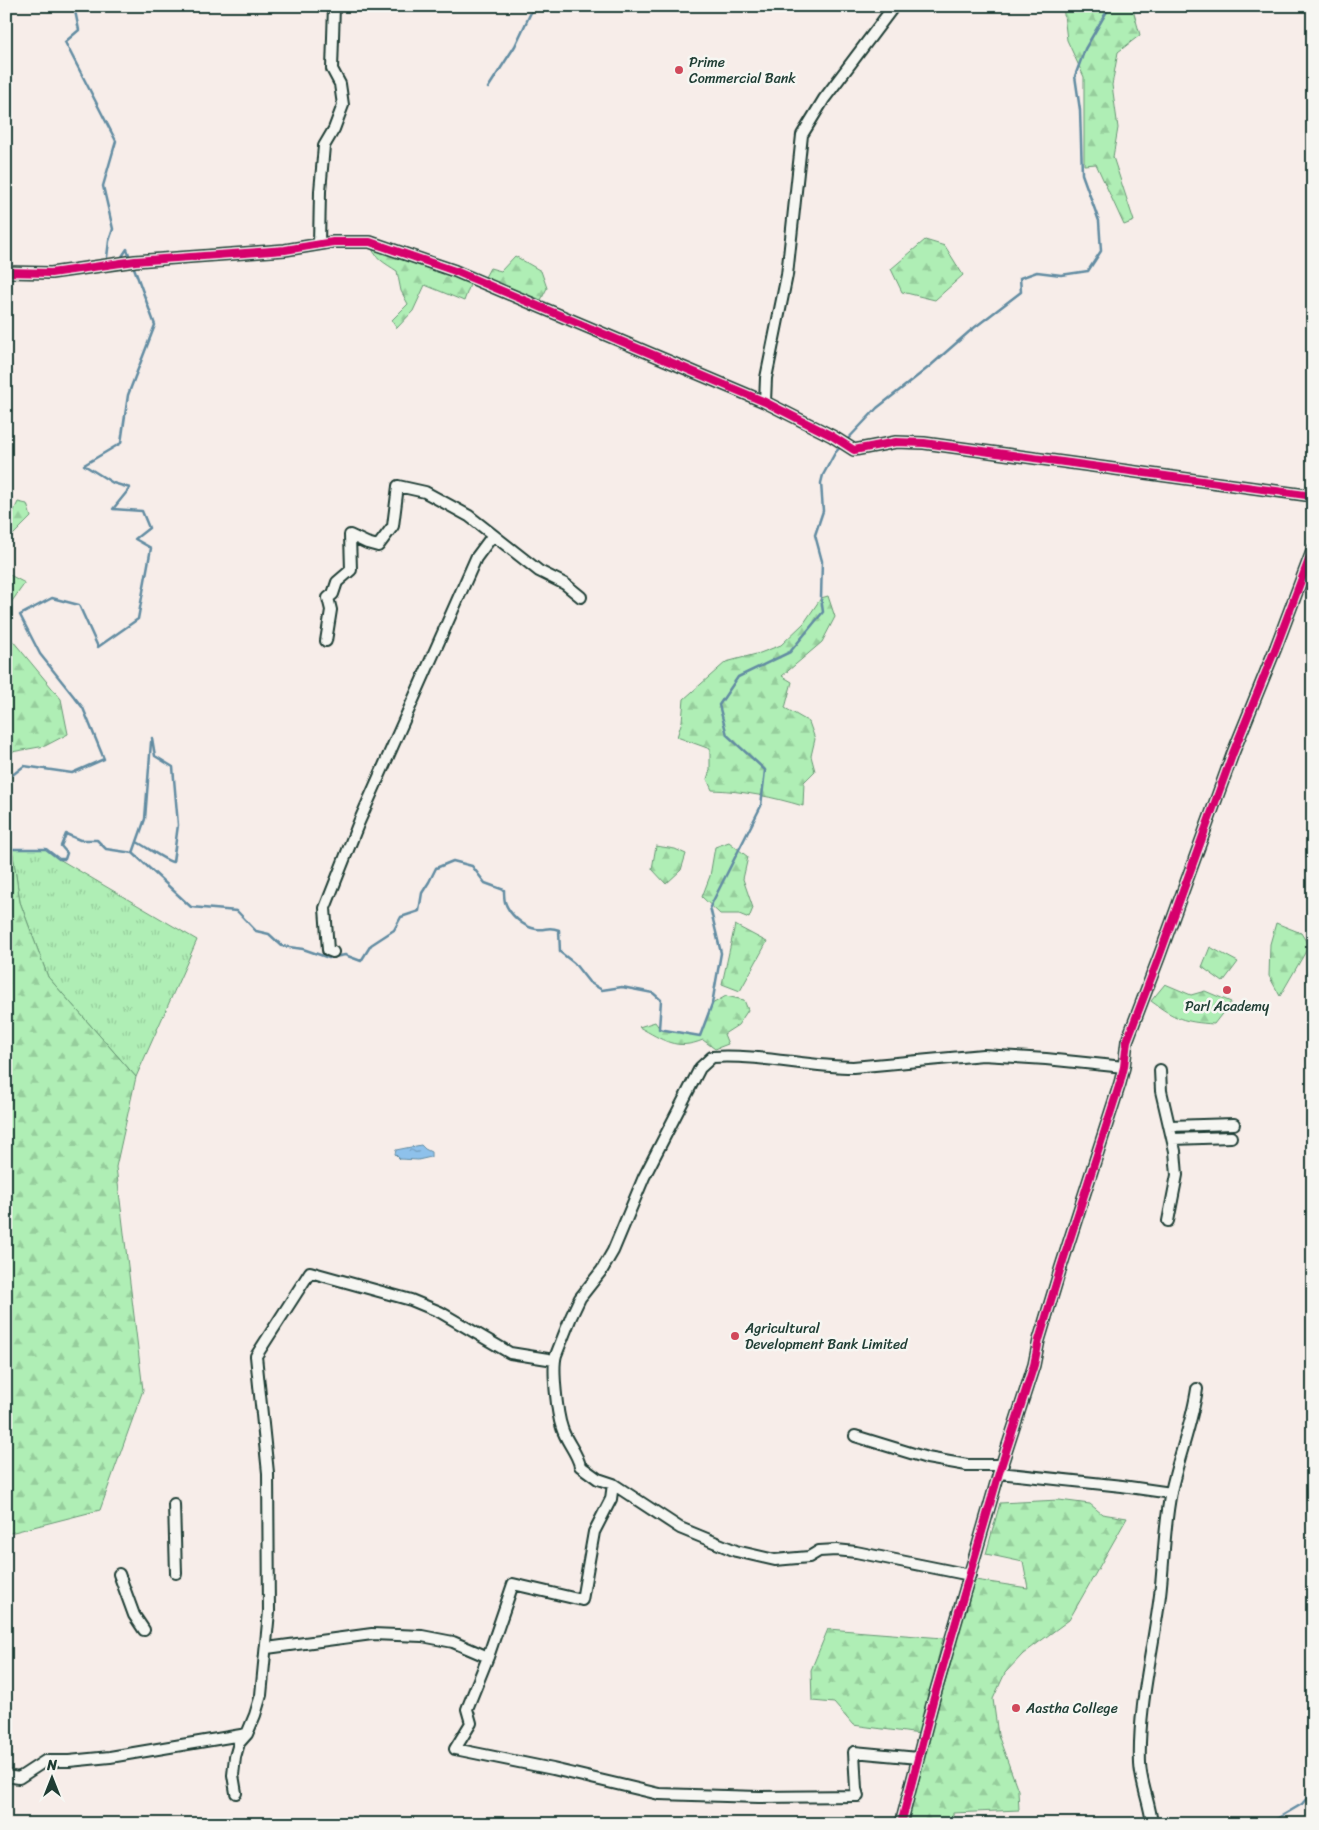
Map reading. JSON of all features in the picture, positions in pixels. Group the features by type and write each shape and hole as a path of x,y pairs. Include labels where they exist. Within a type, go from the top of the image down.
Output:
{"street":[{"path":"319,244 324,146 334,129 343,105 340,84 332,69 334,6"},
{"path":"765,402 766,378 787,276 802,135 824,99 894,6"},
{"path":"6,272 51,274 130,262 285,250 319,244 370,242 454,271 765,402 832,436 854,450 896,442 924,442 1313,496"},
{"path":"326,641 331,610 328,598 333,594 337,582 351,570 350,535 378,546 393,526 398,486 425,492 469,516 539,571 565,584 581,597"},
{"path":"332,952 328,950 325,908 359,822 476,558 493,535"},
{"path":"901,1824 933,1701 1001,1469 1034,1365 1048,1307 1124,1067 1126,1041 1159,958 1232,753 1276,647 1313,549"},
{"path":"970,1575 856,1552 836,1550 819,1551 809,1557 775,1560 725,1547 680,1528 612,1484 598,1479 580,1466 578,1458 562,1428 554,1360 580,1298 602,1270 644,1177 674,1118 700,1068 712,1057 752,1058 853,1066 984,1055 1124,1067"},
{"path":"1160,1070 1161,1091 1173,1139 1177,1175 1168,1221"},
{"path":"1170,1126 1234,1124"},
{"path":"1173,1139 1231,1137"},
{"path":"236,1793 233,1775 235,1757 239,1743 247,1734 255,1715 267,1648 270,1582 268,1474 256,1356 310,1272 411,1300 440,1312 510,1353 554,1360"},
{"path":"1152,1824 1142,1779 1140,1727 1146,1676 1160,1594 1166,1525 1171,1493 1196,1389"},
{"path":"855,1436 927,1458 1001,1469 1068,1482 1122,1486 1171,1493"},
{"path":"612,1484 611,1499 594,1532 582,1600 513,1584 488,1657 467,1708 471,1723 454,1749 544,1767 659,1794 759,1798 858,1796 854,1752 918,1758"},
{"path":"174,1504 176,1573"},
{"path":"118,1574 134,1615 144,1630"},
{"path":"267,1648 372,1634 422,1636 453,1642 488,1657"},
{"path":"6,1776 19,1778 45,1761 110,1757 247,1734"}],"green space":[{"path":"1063,6 1132,6 1140,35 1118,52 1112,85 1118,128 1113,157 1134,221 1124,225 1096,164 1084,165 1084,77 1067,40"},
{"path":"925,240 945,246 963,275 935,300 902,292 891,269"},
{"path":"370,242 472,279 464,301 425,285 413,311 397,328 392,320 408,304 401,291 397,271 377,256"},
{"path":"515,256 541,271 547,288 540,302 514,294 485,277 490,268 501,271"},
{"path":"18,502 27,504 31,517 13,535 6,534 6,521 11,517"},
{"path":"6,573 25,583 10,604 8,635 61,699 68,734 45,746 6,753"},
{"path":"828,596 835,617 822,642 782,676 792,682 785,708 809,722 815,739 811,756 815,771 804,782 803,806 758,795 712,790 707,779 710,770 710,749 677,737 682,721 684,699 726,662 781,645 804,623 821,598"},
{"path":"729,842 748,857 743,879 753,908 749,918 739,914 720,914 702,897 710,876 715,847"},
{"path":"6,844 12,849 20,902 48,977 136,1077 116,1167 143,1390 100,1510 6,1534"},
{"path":"656,846 675,849 686,854 681,870 666,884 652,869"},
{"path":"12,849 46,849 59,859 197,940 136,1077 48,977 20,902"},
{"path":"1276,923 1301,933 1309,946 1280,996 1269,976 1270,944"},
{"path":"735,925 767,942 740,991 722,984"},
{"path":"1210,947 1238,962 1223,982 1202,967"},
{"path":"1165,984 1191,995 1205,991 1231,1002 1214,1024 1187,1021 1174,1016 1151,1001"},
{"path":"726,996 744,1000 748,1010 738,1025 724,1034 728,1044 715,1049 703,1040 677,1044 663,1040 639,1027 655,1022 660,1029 700,1036 712,1004"},
{"path":"1059,1500 1090,1504 1102,1514 1127,1518 1069,1620 1023,1654 1005,1673 993,1699 998,1735 1018,1790 1019,1810 953,1813 952,1824 908,1824 916,1783 951,1662 960,1616 975,1580 1028,1588 1023,1562 986,1554 1000,1503"},
{"path":"828,1629 943,1638 920,1734 853,1725 834,1703 812,1701 811,1670"}],"water":[{"path":"421,1145 431,1152 431,1157 418,1160 400,1159 395,1154 396,1150"}],"waterway":[{"path":"74,6 79,30 65,42 116,141 103,186 113,229 107,257"},
{"path":"488,88 515,46 534,6"},
{"path":"845,442 877,408 929,367 970,331 1021,292 1020,278 1037,272 1061,275 1088,271 1101,251 1099,221 1082,174 1080,110 1075,76 1085,49 1110,6"},
{"path":"121,258 127,249 130,258"},
{"path":"6,780 24,766 72,773 104,759 83,708 40,654 20,615 52,598 79,605 98,647 138,619 151,548 135,539 149,528 142,511 113,509 130,488 113,483 84,465 121,443 128,395 155,325 133,265"},
{"path":"6,844 12,849 46,849 59,859 65,859 67,853 61,846 66,834 80,840 97,840 106,849 133,853 191,907 237,911 256,931 269,934 282,946 303,949 329,958 345,955 361,961 371,945 394,930 401,917 419,911 422,893 436,868 453,861 472,866 485,883 504,890 507,907 522,923 536,929 552,928 559,930 560,952 574,963 589,982 602,990 622,987 653,993 661,1000 659,1029 700,1036 712,1004 721,953 710,907 761,806 765,770 727,735 719,705 738,677 790,652 823,612 821,598 822,561 815,535 823,511 821,483 823,475 841,446"},
{"path":"137,842 173,862 178,825 173,767 155,756 152,738"},
{"path":"133,853 145,819 151,742"},
{"path":"1268,1824 1302,1804 1313,1791"}],"cycle path":[{"path":"6,272 51,273 135,261 285,250 333,242 370,242 455,271 765,402 832,436 854,450 896,442 924,443 1313,496"},
{"path":"901,1824 933,1701 999,1473 1034,1365 1039,1340 1061,1267 1120,1083 1127,1041 1233,753 1313,549"}],"place":[{"name":"Prime Commercial Bank","path":"679,70"},
{"name":"Parl Academy","path":"1227,990"},
{"name":"Agricultural Development Bank Limited","path":"735,1336"},
{"name":"Aastha College","path":"1016,1708"}]}
